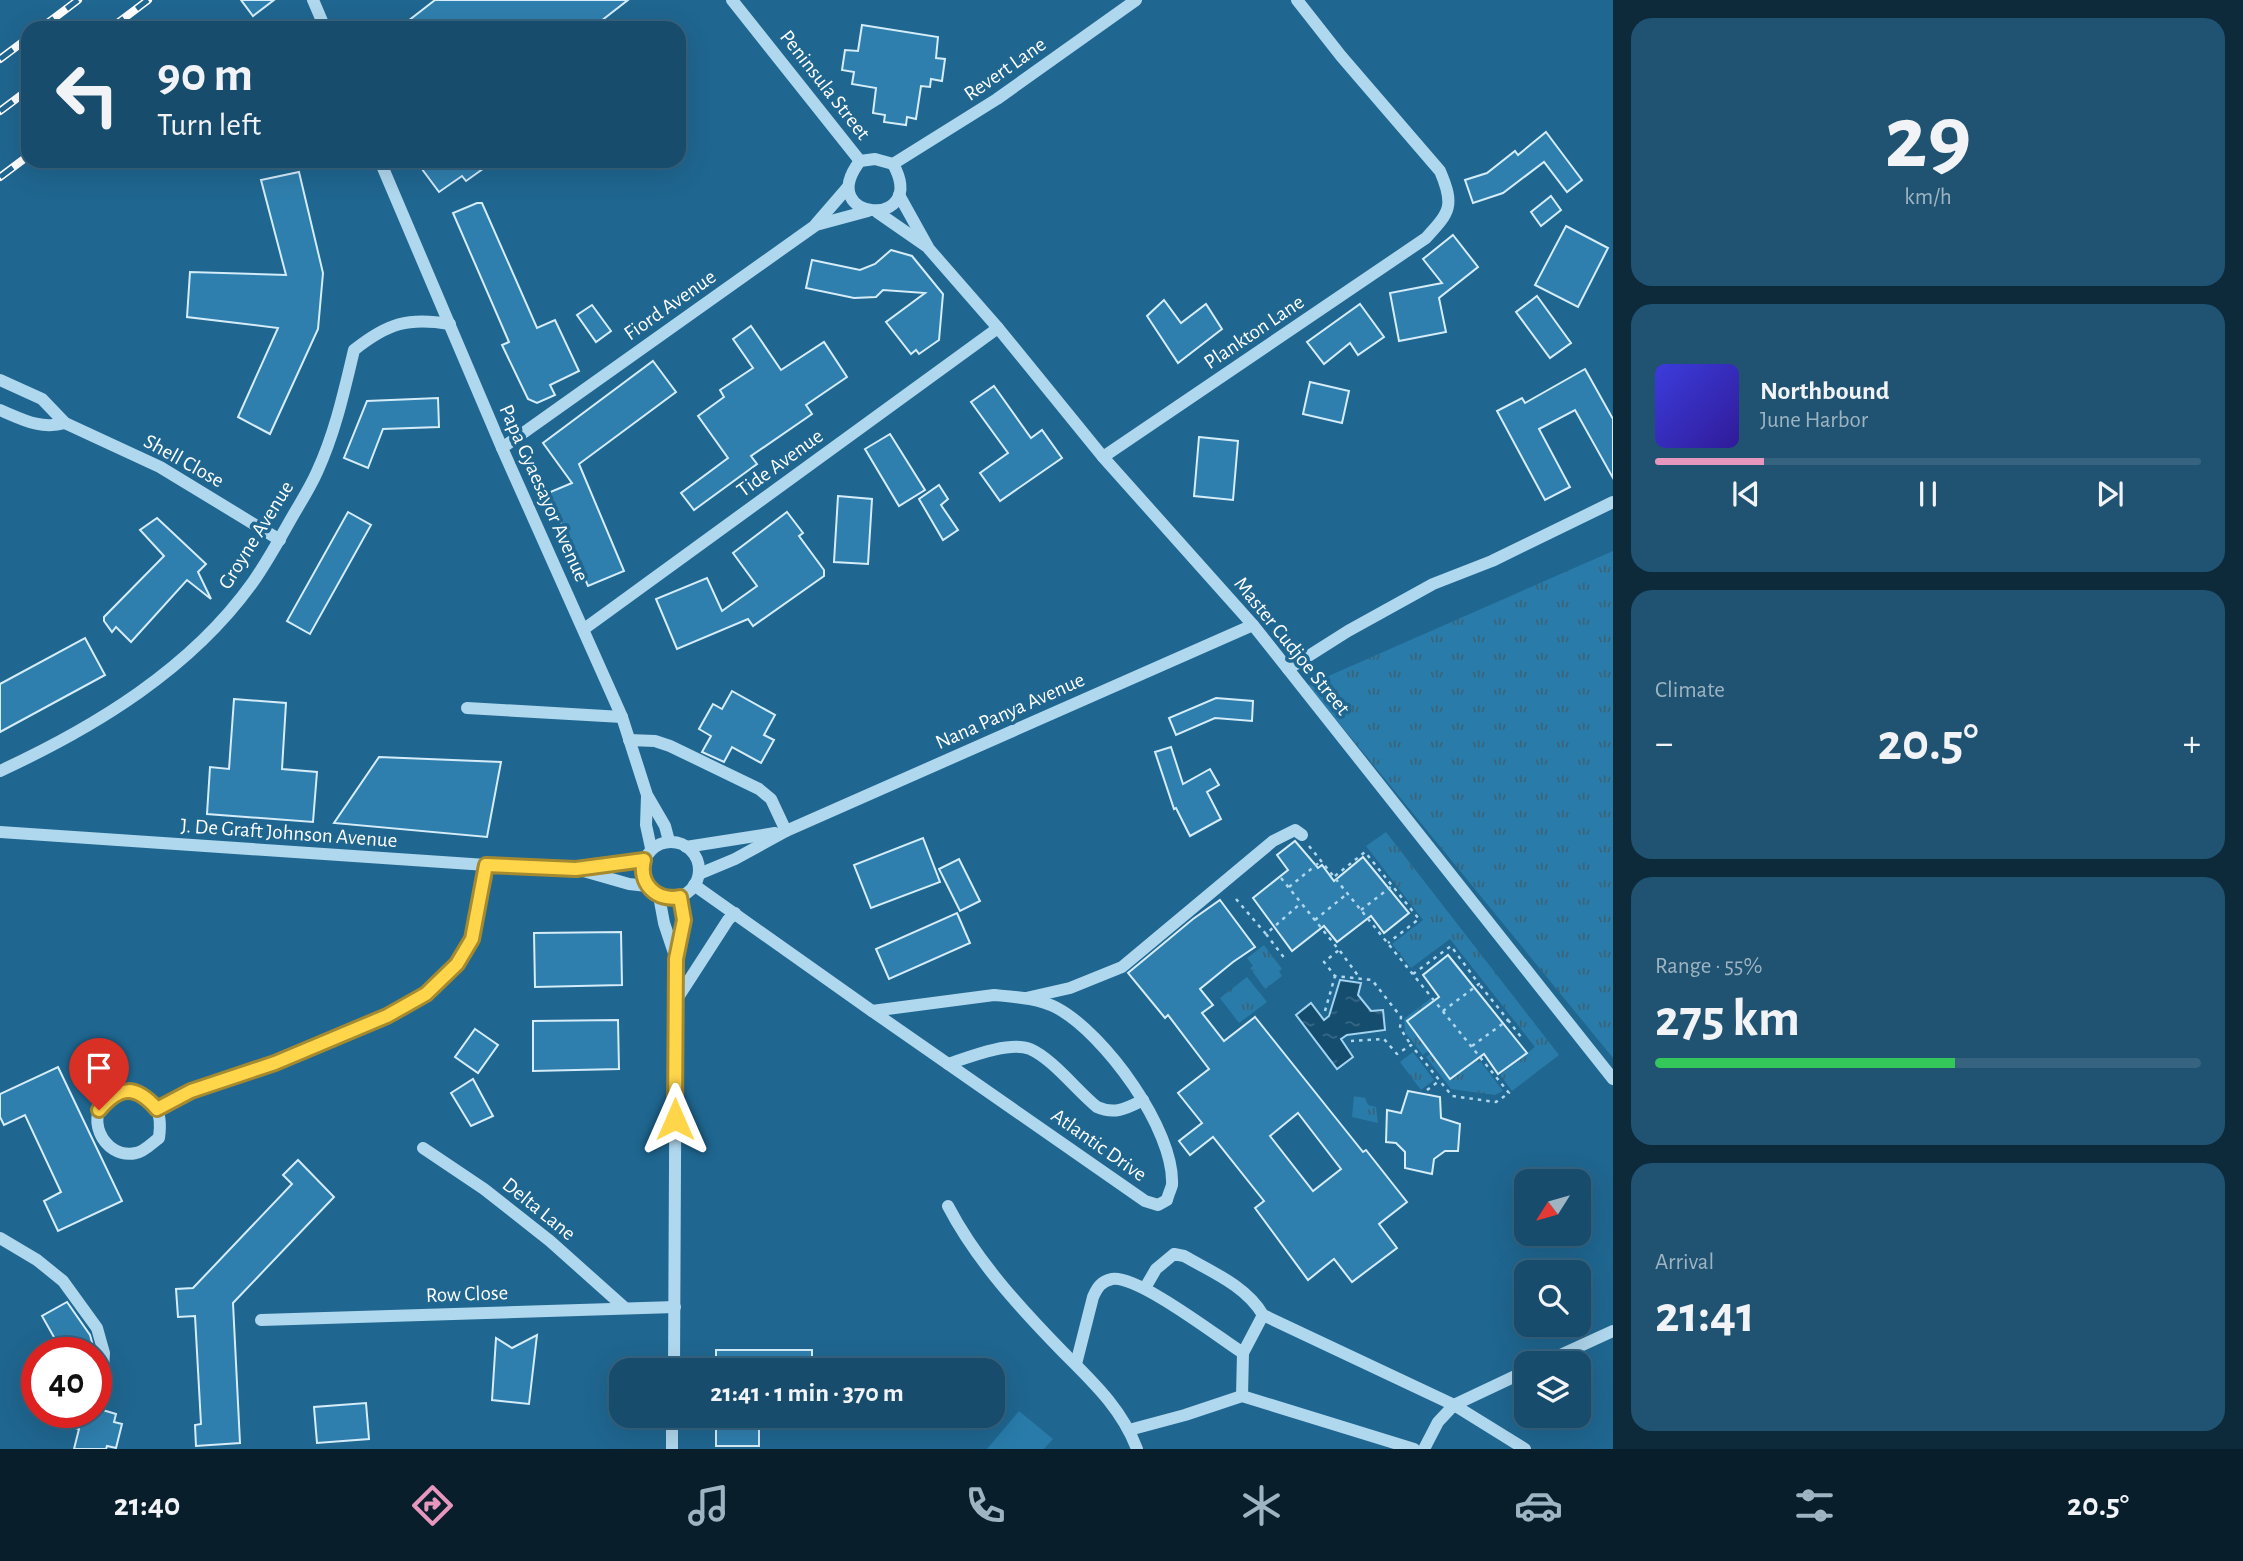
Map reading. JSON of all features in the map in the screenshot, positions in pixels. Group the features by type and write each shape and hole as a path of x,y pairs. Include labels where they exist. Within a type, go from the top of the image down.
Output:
{"street":[{"path":"313,0 322,21"},
{"name":"Peninsula Street","path":"732,0 860,161"},
{"name":"Revert Lane","path":"893,164 997,99 1136,0"},
{"name":"Plankton Lane","path":"1103,457 1426,238 1448,210 1449,192 1440,171 1341,56 1297,0"},
{"path":"816,225 848,187 852,171 860,161 875,159 893,164 901,185 900,195 887,209 873,212 859,206 851,198 848,187"},
{"name":"Papa Gyaesayor Avenue","path":"383,168 502,447 622,717 647,795 665,826 669,841"},
{"name":"Master Cudjoe Street","path":"900,195 929,249 999,328 1103,457 1253,625 1613,1079"},
{"name":"Master Cudjoe Street","path":"873,212 929,249"},
{"name":"Fiord Avenue","path":"502,447 816,225 873,212"},
{"name":"Groyne Avenue","path":"0,771 71,736 118,708 195,648 253,582 317,473 337,419 354,350 405,321 427,320 450,324"},
{"name":"Tide Avenue","path":"584,629 999,328"},
{"name":"Shell Close","path":"0,380 41,399 65,423 160,467 280,540"},
{"name":"Shell Close","path":"0,410 37,425 50,427 65,423"},
{"path":"1288,669 1348,631 1433,584 1492,561 1613,502"},
{"name":"Nana Panya Avenue","path":"696,880 784,832 1253,625"},
{"path":"467,708 622,717"},
{"path":"629,740 655,741 670,746 759,789 771,799 784,832"},
{"path":"647,795 648,854 643,873 648,886 659,896 664,923 676,959"},
{"path":"1025,998 1070,988 1122,967 1273,841 1296,830 1304,838"},
{"name":"J. De Graft Johnson Avenue","path":"0,832 576,869 629,884 648,886"},
{"name":"Nana Panya Avenue","path":"686,847 784,832"},
{"path":"648,854 669,841 686,847 696,859 696,880 680,897 659,896"},
{"name":"J. De Graft Johnson Avenue","path":"576,869 648,854"},
{"path":"157,1109 191,1091 275,1063 387,1016 426,994 457,964 472,939 486,865"},
{"name":"Atlantic Drive","path":"696,880 735,913 872,1011 1145,1201 1158,1205 1167,1200 1172,1186 1168,1161 1158,1129 1143,1100 1094,1036 1057,1008 1025,998 994,995 872,1011"},
{"path":"674,1358 675,1002 676,959 684,920 680,897"},
{"path":"675,1002 735,913"},
{"path":"948,1064 997,1050 1014,1047 1028,1049 1044,1058 1097,1107 1107,1111 1120,1111 1143,1100"},
{"path":"128,1091 145,1095 157,1109 159,1138 138,1153 120,1153 105,1144 97,1128 99,1110 110,1096 128,1091"},
{"name":"Delta Lane","path":"423,1148 484,1189 550,1241 625,1308"},
{"path":"948,1206 959,1227 1009,1293 1115,1407 1137,1449"},
{"path":"0,1237 37,1260 63,1281 97,1328 100,1337"},
{"path":"1145,1288 1164,1260 1174,1254 1184,1256 1244,1292 1263,1315 1454,1405 1525,1449"},
{"path":"1076,1364 1098,1287 1112,1279 1125,1280 1145,1288 1243,1353"},
{"name":"Row Close","path":"261,1320 675,1307"},
{"path":"1242,1396 1243,1353 1263,1315"},
{"path":"1569,1351 1613,1331"},
{"path":"1424,1449 1438,1423 1454,1405 1514,1377"},
{"path":"1129,1430 1242,1396 1414,1449"},
{"path":"671,1449 672,1428"}],"path":[{"path":"1304,838 1509,1093 1496,1102 1452,1096 1399,1028 1401,1017 1372,980 1335,976 1324,962 1339,950"},
{"path":"1334,876 1365,852 1419,919 1388,943"},
{"path":"1289,887 1321,861"},
{"path":"1281,878 1359,977"},
{"path":"1362,910 1392,886"},
{"path":"1315,920 1348,893"},
{"path":"1236,899 1285,959"},
{"path":"1266,934 1301,903"},
{"path":"1413,974 1451,946 1521,1037"},
{"path":"1325,1010 1335,976"},
{"path":"1443,1011 1479,984"},
{"path":"1472,1046 1508,1020"},
{"path":"1351,1041 1384,1039 1397,1054 1411,1045"},
{"path":"1427,1090 1439,1080"}],"green space":[{"path":"1613,551 1613,1058 1308,685"},
{"path":"1386,832 1559,1055 1512,1091 1500,1075 1535,1047 1450,939 1411,968 1392,944 1423,920 1366,846"},
{"path":"1264,945 1282,969 1279,971 1282,976 1265,989 1250,968 1253,966 1247,958"},
{"path":"1247,977 1267,1002 1239,1023 1220,998"},
{"path":"1431,998 1455,1030 1423,1055 1405,1032 1404,1019"},
{"path":"1459,1033 1503,1091 1495,1095 1451,1089 1426,1057"},
{"path":"1413,1052 1434,1080 1421,1090 1400,1062"},
{"path":"1354,1096 1365,1098 1368,1105 1376,1107 1378,1123 1352,1117"},
{"path":"1019,1411 1053,1439 1044,1449 987,1449"}],"water":[{"path":"1340,980 1361,983 1358,995 1371,1011 1383,1010 1385,1030 1347,1035 1341,1039 1353,1057 1337,1069 1296,1015 1311,1003 1324,1020 1329,1016"}],"building":[{"path":"241,0 274,0 253,16"},
{"path":"435,0 628,0 601,21 408,21"},
{"path":"862,25 938,37 936,58 945,59 942,81 931,79 930,87 921,86 916,119 907,117 906,125 884,122 885,115 873,113 876,88 852,84 854,72 842,70 845,50 858,51"},
{"path":"1546,132 1582,180 1567,192 1544,162 1503,193 1473,203 1465,180 1487,173 1515,151 1518,155"},
{"path":"421,168 484,168 466,181 462,176 439,192"},
{"path":"299,172 323,273 318,329 270,434 238,417 278,328 187,317 190,272 286,275 261,180"},
{"path":"1551,196 1561,210 1541,226 1531,212"},
{"path":"482,203 537,328 555,320 579,371 550,385 555,395 537,403 528,399 502,345 509,342 453,213"},
{"path":"1566,226 1608,248 1578,307 1535,285"},
{"path":"1453,235 1478,267 1439,298 1446,332 1399,341 1390,293 1442,283 1423,259"},
{"path":"891,250 912,256 943,294 939,340 919,354 916,350 911,354 886,322 925,293 883,290 876,297 854,298 806,288 812,260 860,270 875,264"},
{"path":"1537,296 1571,343 1550,358 1516,312"},
{"path":"1164,300 1181,323 1206,304 1222,329 1178,363 1147,316"},
{"path":"1360,304 1384,337 1358,355 1350,343 1324,364 1307,342"},
{"path":"592,305 611,331 596,342 577,315"},
{"path":"751,326 781,370 824,342 847,377 806,405 812,414 751,456 757,464 694,510 681,493 728,458 698,416 724,397 720,390 753,368 733,339"},
{"path":"653,361 676,392 579,464 624,571 588,586 548,493 572,483 543,443"},
{"path":"1585,369 1613,419 1613,478 1575,410 1539,429 1570,487 1545,500 1497,411 1522,398 1525,403"},
{"path":"1310,382 1349,391 1342,423 1303,414"},
{"path":"994,386 1031,438 1042,430 1062,458 1000,501 980,473 1008,453 971,402"},
{"path":"438,398 439,427 383,429 368,468 344,458 367,401"},
{"path":"890,434 925,490 899,506 865,449"},
{"path":"1199,437 1238,441 1233,500 1194,496"},
{"path":"939,485 948,499 941,505 958,530 943,540 919,499"},
{"path":"838,496 872,499 868,564 834,562"},
{"path":"348,512 371,525 310,634 287,621"},
{"path":"787,512 803,533 799,536 824,570 824,576 753,626 748,619 677,649 656,599 707,578 722,611 757,586 733,553"},
{"path":"157,518 206,564 198,572 211,599 187,580 131,642 116,627 112,632 104,617 164,556 140,530"},
{"path":"85,638 105,675 0,732 0,684"},
{"path":"732,691 775,715 764,735 774,740 761,763 732,747 724,762 702,752 711,736 699,729 713,704 722,709"},
{"path":"1216,698 1253,701 1252,721 1215,718 1176,735 1169,718"},
{"path":"234,699 286,703 282,769 317,772 313,822 207,814 210,767 229,769"},
{"path":"1171,747 1183,784 1210,769 1219,785 1207,792 1221,819 1190,836 1176,808 1174,809 1155,752"},
{"path":"379,757 501,762 487,837 334,823"},
{"path":"923,838 940,882 871,908 854,865"},
{"path":"1295,841 1318,868 1322,865 1334,881 1363,857 1409,913 1384,933 1371,916 1337,942 1324,926 1292,951 1253,898 1288,870 1277,855"},
{"path":"959,859 980,901 960,911 939,869"},
{"path":"1220,900 1255,947 1200,989 1213,1005 1202,1013 1224,1041 1255,1017 1363,1152 1366,1150 1407,1202 1379,1224 1397,1248 1352,1282 1334,1259 1308,1280 1255,1208 1264,1201 1213,1137 1190,1155 1179,1141 1202,1123 1178,1093 1209,1069 1168,1015 1165,1018 1128,973","holes":["1298,1113 1341,1169 1313,1191 1270,1136"]},
{"path":"957,913 970,943 889,979 876,949"},
{"path":"621,932 622,985 535,987 534,933"},
{"path":"1448,955 1527,1053 1498,1074 1484,1054 1450,1079 1407,1021 1439,997 1423,975"},
{"path":"618,1020 619,1069 533,1071 533,1021"},
{"path":"475,1029 498,1045 478,1073 455,1057"},
{"path":"58,1067 122,1201 58,1231 44,1201 61,1192 25,1115 4,1125 0,1117 0,1094"},
{"path":"473,1079 493,1116 471,1126 451,1093"},
{"path":"1408,1091 1440,1097 1441,1118 1460,1124 1458,1151 1445,1151 1434,1159 1432,1174 1405,1168 1405,1152 1396,1143 1386,1142 1387,1110 1401,1113"},
{"path":"298,1160 334,1197 233,1303 240,1443 196,1446 195,1425 201,1424 195,1316 178,1317 176,1289 193,1288 292,1184 283,1175"},
{"path":"67,1302 91,1337 54,1337 42,1316"},
{"path":"537,1335 529,1404 492,1400 496,1338 512,1348"},
{"path":"716,1350 812,1350 812,1358 716,1358"},
{"path":"366,1403 369,1439 317,1443 314,1407"},
{"path":"112,1413 116,1414 114,1422 122,1424 116,1448 107,1446 106,1449 74,1449 79,1429 76,1428 112,1428"},
{"path":"716,1428 759,1428 759,1446 716,1446"}],"railway":[{"path":"50,21 78,0"},
{"path":"120,21 148,0"},
{"path":"0,59 21,43"},
{"path":"0,111 21,95"},
{"path":"0,177 21,161"}],"route":[{"path":"99,1110 110,1096 128,1091 145,1095 157,1109 191,1091 275,1063 387,1016 426,994 457,964 472,939 486,865 576,869 644,860 644,880 648,886 659,896 680,897 684,920 676,959 675,1119"}]}
